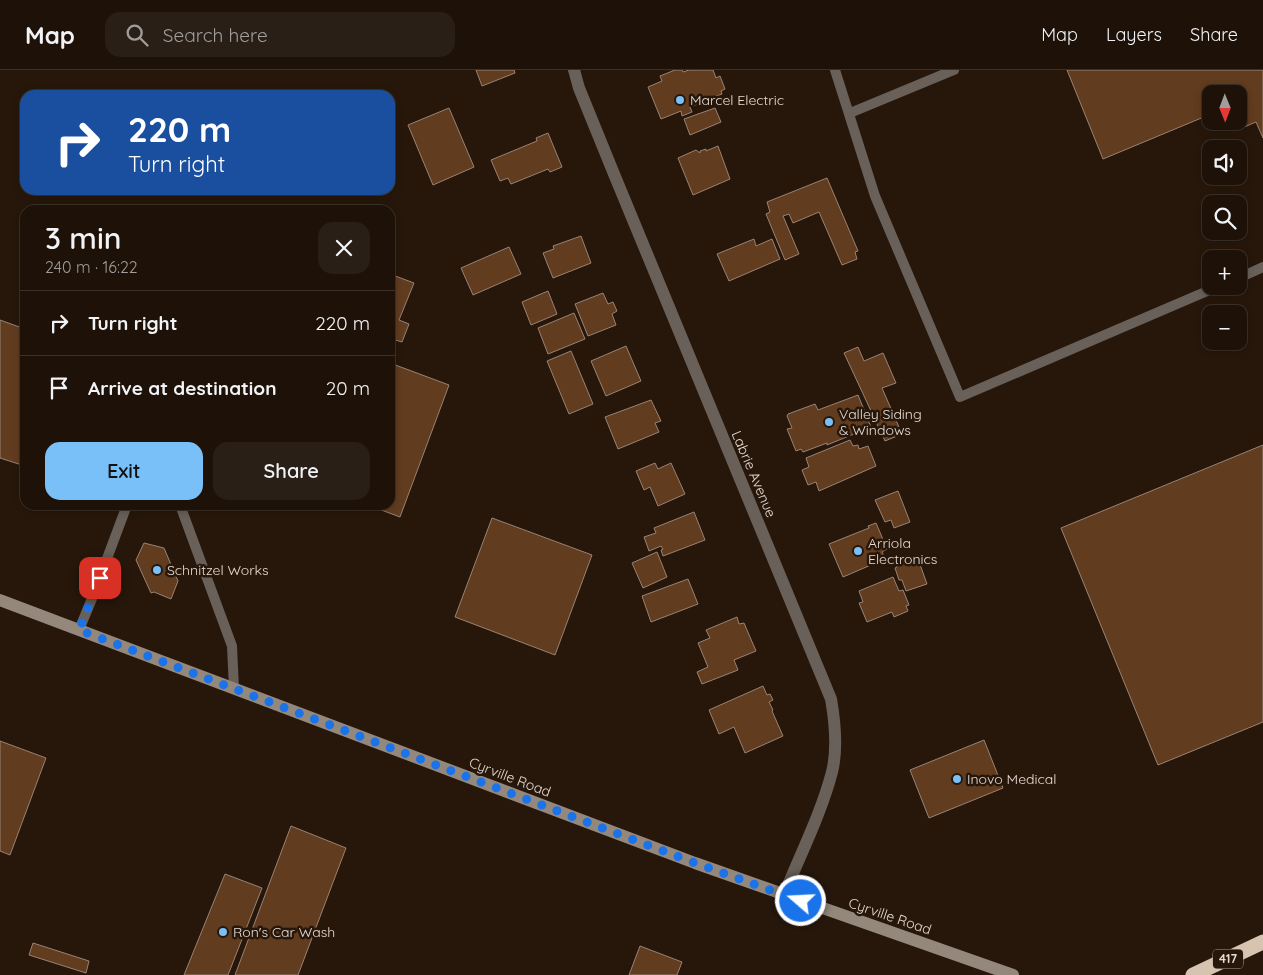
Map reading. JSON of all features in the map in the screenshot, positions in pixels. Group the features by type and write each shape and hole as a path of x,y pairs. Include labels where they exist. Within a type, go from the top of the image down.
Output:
{"highway":[{"name":"417","path":"1193,975 1263,944"},
{"path":"1215,975 1263,944"}],"main road":[{"name":"Cyrville Road","path":"0,600 695,863 1013,975"}],"street":[{"name":"Labrie Avenue","path":"574,70 579,88 617,183 831,699 835,725 832,771 819,810 784,895"}],"lane":[{"path":"836,70 875,196 960,397 1202,293"},
{"path":"850,113 954,70"},
{"path":"1247,274 1263,267"},
{"path":"79,630 125,510"},
{"path":"182,510 232,646 234,689"}],"building":[{"path":"476,70 514,70 515,73 482,86"},
{"name":"Marcel Electric","path":"675,70 682,70 683,72 689,70 713,70 716,78 720,76 725,89 721,91 722,94 690,107 692,112 682,116 681,111 661,119 648,87 662,81 660,76"},
{"path":"1067,70 1263,70 1263,138 1256,122 1248,125 1248,85 1202,85 1202,118 1103,159"},
{"path":"449,108 474,167 433,185 408,125"},
{"path":"715,108 721,122 690,135 684,119"},
{"path":"548,133 562,167 550,172 548,169 511,184 508,178 500,181 491,160 537,141 536,138"},
{"path":"718,146 730,179 693,195 678,158 696,150 700,153 700,151 706,149 706,151"},
{"path":"827,178 858,251 855,252 857,259 842,265 819,212 793,223 789,214 783,216 799,254 785,260 766,214 770,212 767,202"},
{"path":"581,236 591,263 553,278 543,253 554,249 553,246"},
{"path":"754,239 756,246 772,239 780,259 729,281 717,254"},
{"path":"509,247 521,274 473,295 461,268"},
{"path":"395,276 414,283 399,320 409,324 402,342 395,340"},
{"path":"548,291 557,314 531,325 522,302"},
{"path":"603,293 608,304 613,302 617,311 612,314 616,325 588,336 575,304"},
{"path":"574,313 585,339 548,354 538,328"},
{"path":"0,320 20,327 20,464 0,458"},
{"path":"626,346 641,381 606,396 591,361"},
{"path":"858,347 864,361 883,353 896,383 882,388 902,434 885,441 844,353"},
{"path":"571,351 593,404 569,414 547,361"},
{"path":"395,365 449,385 400,517 381,510 395,510"},
{"name":"Valley Siding & Windows","path":"858,395 871,427 827,445 827,443 803,452 801,449 796,451 787,429 792,428 787,416 788,414 815,404 818,410"},
{"path":"651,400 661,421 655,423 659,432 618,449 605,417"},
{"path":"850,440 853,446 858,445 859,449 868,446 876,466 819,491 816,482 808,485 802,470 809,467 806,458"},
{"path":"1263,445 1263,722 1158,765 1061,528"},
{"path":"655,463 658,469 671,463 685,494 658,506 650,487 644,490 636,471"},
{"path":"898,491 910,522 894,528 891,520 885,522 875,500"},
{"path":"694,512 705,540 663,556 661,546 649,551 644,537 656,533 654,528"},
{"path":"492,518 592,555 555,655 455,617"},
{"name":"Arriola Electronics","path":"876,523 887,549 882,552 885,559 843,577 829,544 869,528 868,526"},
{"name":"Schnitzel Works","path":"144,543 164,548 178,581 171,599 154,592 151,593 136,560"},
{"path":"657,552 667,577 643,588 632,563"},
{"path":"917,556 927,584 906,591 902,580 899,580 895,568 897,567 896,563"},
{"path":"893,577 899,591 903,590 909,605 906,606 908,611 894,617 892,612 867,622 859,603 863,602 859,591"},
{"path":"688,579 698,604 651,622 642,596"},
{"path":"737,617 739,624 744,623 756,651 734,660 738,670 702,684 697,672 708,667 698,643 710,638 706,630"},
{"path":"763,686 767,695 770,694 773,700 769,702 783,736 745,753 734,727 719,734 709,710"},
{"name":"Inovo Medical","path":"984,740 1003,788 929,818 910,770"},
{"path":"0,741 46,758 10,855 0,851"},
{"path":"291,826 346,848 298,975 235,975"},
{"name":"Ron's Car Wash","path":"225,874 262,888 228,975 184,975"},
{"path":"33,943 89,961 86,973 29,955"},
{"path":"640,946 682,962 677,975 629,975"}],"place":[{"name":"Marcel Electric","path":"680,100"},
{"name":"Valley Siding & Windows","path":"829,422"},
{"name":"Arriola Electronics","path":"858,551"},
{"name":"Schnitzel Works","path":"157,570"},
{"name":"Inovo Medical","path":"957,779"},
{"name":"Ron's Car Wash","path":"223,932"}],"route":[{"path":"100,578 79,630 695,863 801,901"}]}
